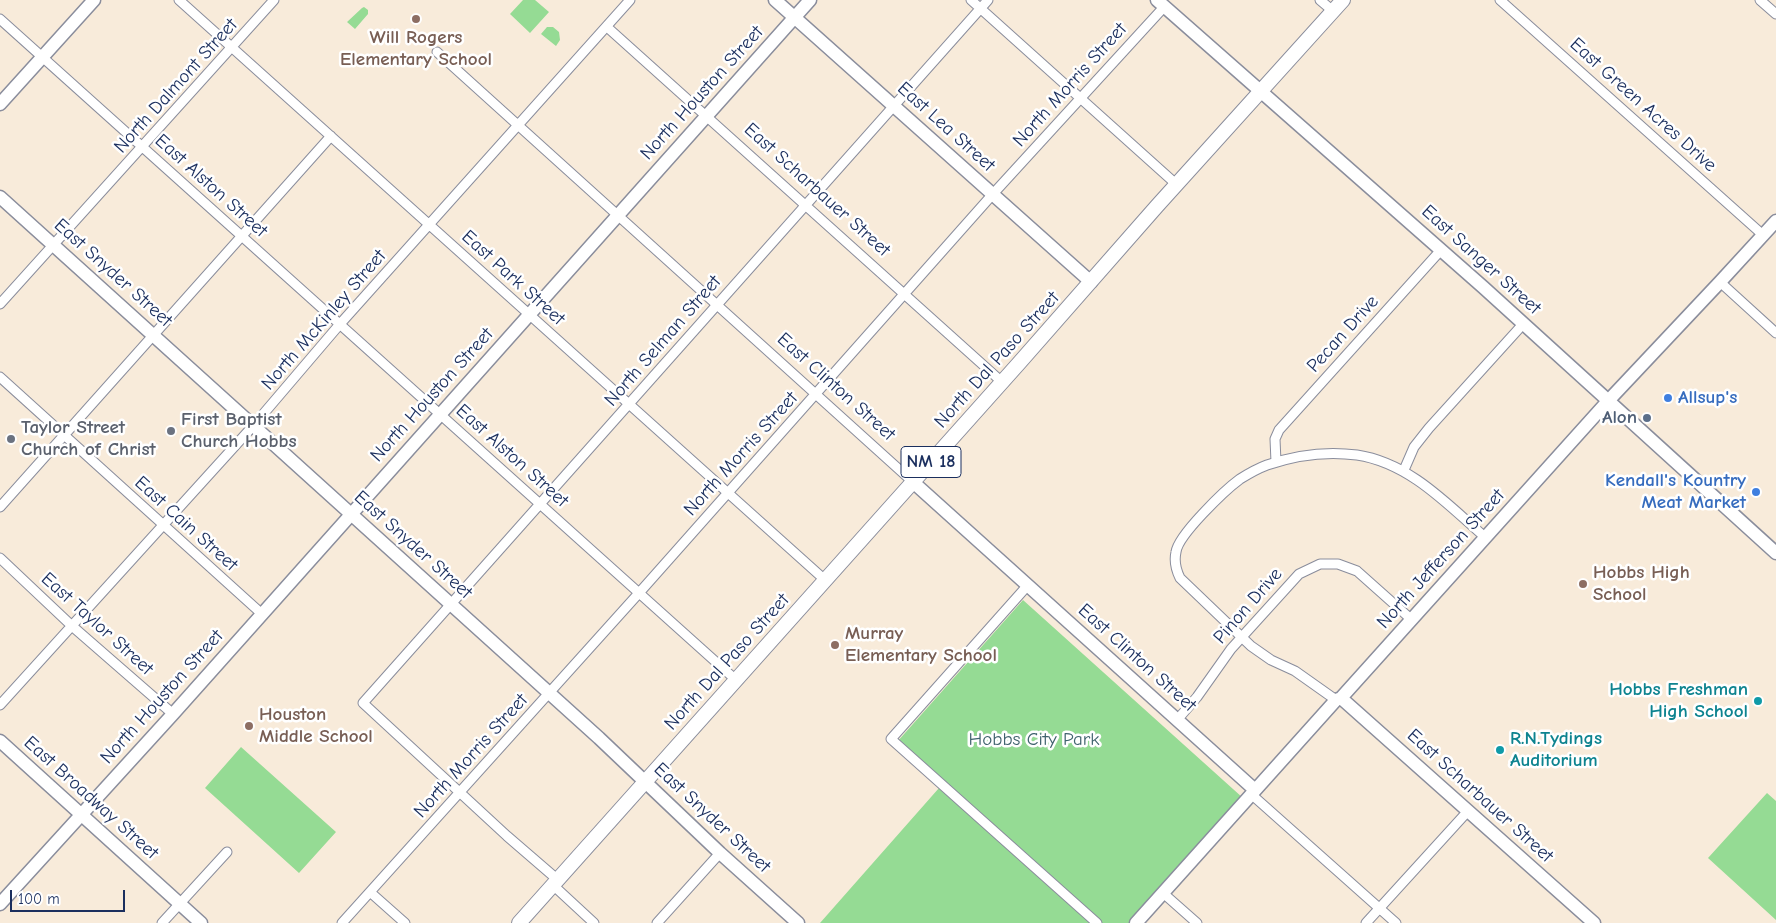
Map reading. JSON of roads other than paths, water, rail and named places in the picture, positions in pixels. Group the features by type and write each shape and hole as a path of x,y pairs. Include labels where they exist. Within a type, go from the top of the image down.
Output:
{"main road":[{"name":"North Dal Paso Street","path":"519,923 1091,282 1176,184 1343,0"}],"street":[{"path":"0,104 94,0"},
{"name":"East Park Street","path":"179,0 825,580"},
{"name":"North Dalmont Street","path":"0,304 274,0"},
{"name":"North McKinley Street","path":"0,705 253,426 340,324 630,0"},
{"name":"East Lea Street","path":"775,0 1091,282"},
{"name":"North Houston Street","path":"0,904 173,714 810,0"},
{"path":"971,0 1176,184"},
{"name":"North Selman Street","path":"460,792 363,702 988,0"},
{"path":"1320,0 1333,11"},
{"name":"East Green Acres Drive","path":"1500,0 1763,235"},
{"path":"1760,0 1776,14"},
{"name":"East Sanger Street","path":"1160,3 1524,323 1776,554"},
{"name":"North Morris Street","path":"342,923 1080,98 1160,3"},
{"name":"East Alston Street","path":"0,19 736,680"},
{"name":"East Scharbauer Street","path":"607,27 1002,382"},
{"name":"East Clinton Street","path":"437,52 1028,585 1396,923"},
{"path":"0,507 331,136"},
{"name":"East Snyder Street","path":"0,197 549,693 791,921"},
{"name":"North Jefferson Street","path":"1136,923 1253,792 1412,620 1608,401 1776,220"},
{"name":"Pecan Drive","path":"1276,462 1275,439 1279,430 1442,250"},
{"path":"1720,282 1776,333"},
{"path":"1404,470 1414,447 1429,428 1524,323"},
{"name":"East Cain Street","path":"0,377 262,614"},
{"path":"1339,699 1295,671 1271,660 1194,594 1180,578 1176,570 1176,551 1182,539 1217,499 1241,479 1276,462 1322,453 1358,455 1379,460 1404,470 1438,496 1486,538"},
{"name":"East Taylor Street","path":"0,558 72,626 173,714"},
{"name":"Pinon Drive","path":"1176,720 1197,697 1221,662 1242,637 1299,574 1320,564 1338,564 1358,571 1412,620"},
{"path":"1028,585 891,739 1097,923"},
{"name":"East Scharbauer Street","path":"1339,699 1594,923"},
{"name":"East Broadway Street","path":"0,741 201,923"},
{"path":"460,792 556,883 594,923"},
{"path":"1366,923 1468,811"},
{"path":"162,923 227,852"},
{"path":"657,923 720,853"},
{"path":"370,892 405,923"},
{"path":"1163,893 1197,923"}],"place":[{"name":"Will Rogers Elementary School","path":"416,19"},
{"name":"Allsup's","path":"1668,398"},
{"name":"Alon","path":"1647,418"},
{"name":"First Baptist Church Hobbs","path":"171,431"},
{"name":"Taylor Street Church of Christ","path":"11,439"},
{"name":"Kendall's Kountry Meat Market","path":"1756,492"},
{"name":"Hobbs High School","path":"1583,584"},
{"name":"Murray Elementary School","path":"835,645"},
{"name":"Hobbs Freshman High School","path":"1758,701"},
{"name":"Houston Middle School","path":"249,726"},
{"name":"R.N.Tydings Auditorium","path":"1500,750"}],"park label":[{"name":"Hobbs City Park","path":"1034,740"}]}
